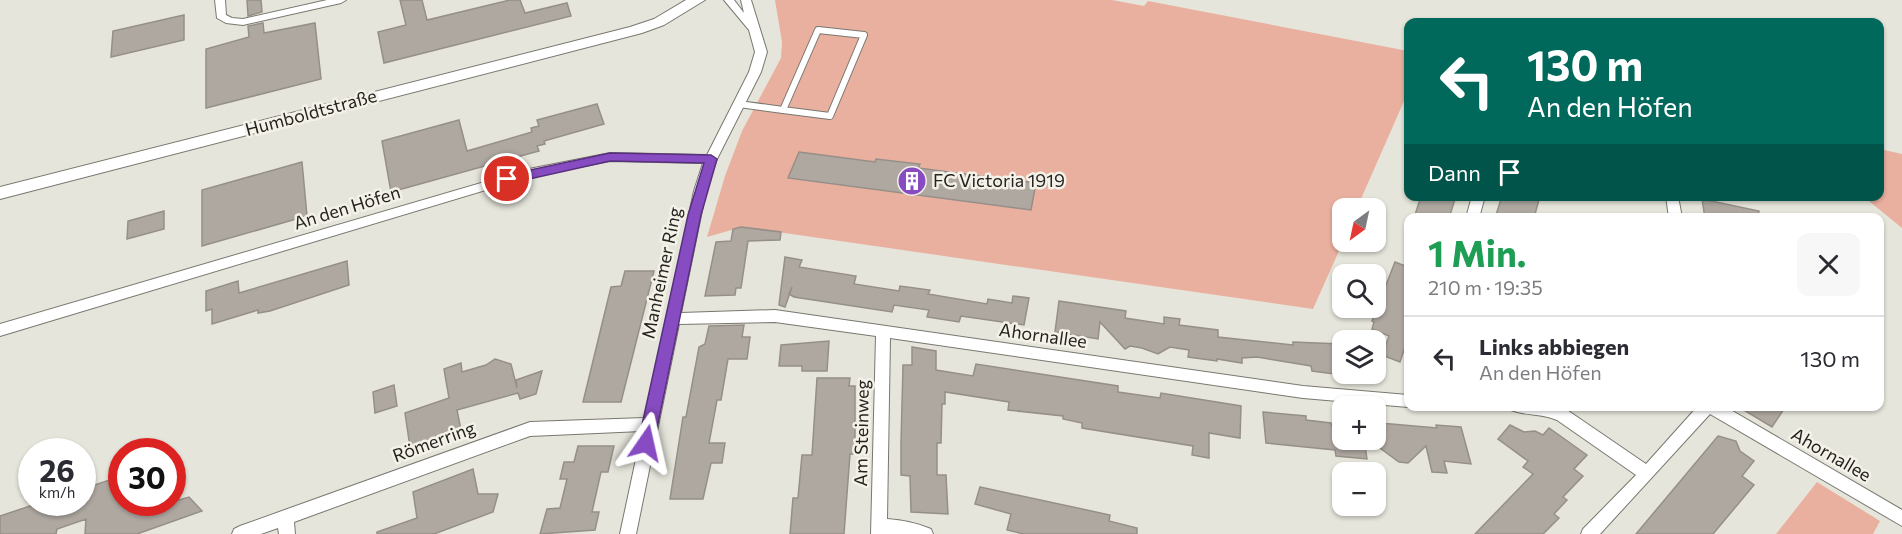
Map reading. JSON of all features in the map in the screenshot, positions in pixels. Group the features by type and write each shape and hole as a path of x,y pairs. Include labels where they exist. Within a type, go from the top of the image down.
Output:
{"street":[{"path":"220,0 221,16 230,21 243,22 341,0"},
{"name":"Humboldtstraße","path":"623,32 678,0"},
{"name":"Humboldtstraße","path":"0,193 623,32 659,22 697,0"},
{"path":"729,0 756,30"},
{"name":"Manheimer Ring","path":"628,534 649,424 696,207 711,159 755,72 761,52 746,0"},
{"name":"An den Höfen","path":"0,330 529,173 610,157 711,159"},
{"name":"Ahornallee","path":"672,319 775,316 1303,392 1404,401"},
{"name":"Am Steinweg","path":"879,530 883,333"},
{"path":"1553,411 1563,415 1647,474"},
{"name":"Ahornallee","path":"1589,534 1704,411"},
{"name":"Ahornallee","path":"1718,411 1902,519"},
{"name":"Römerring","path":"240,534 286,526 530,429 649,424"},
{"path":"879,530 900,527 925,534"}],"lane":[{"path":"739,104 783,110 830,116 864,36 818,30 783,110"}],"shaded area":[{"path":"775,0 1112,0 1144,6 1148,1 1404,50 1404,101 1361,198 1332,198 1332,252 1339,252 1313,309 742,227 707,237 725,176 742,131 781,58 782,42"},
{"path":"1884,150 1902,154 1902,228 1869,201 1884,201"},
{"path":"1817,482 1880,521 1873,534 1776,534"}],"building":[{"path":"247,0 261,0 262,12 248,16"},
{"path":"400,0 422,0 427,20 510,0 520,0 525,13 567,3 571,16 384,63 378,32 406,25"},
{"path":"184,15 184,40 111,57 113,31"},
{"path":"263,23 264,33 315,23 321,79 206,108 206,49 249,37 248,26"},
{"path":"597,104 604,124 544,141 545,144 537,146 539,151 391,192 382,141 459,120 467,151 532,132 531,128 539,126 537,120"},
{"name":"FC Victoria 1919","path":"799,152 875,162 876,159 920,164 918,168 1036,183 1031,210 788,178"},
{"path":"302,162 307,216 202,246 202,190"},
{"path":"1419,201 1454,201 1451,213 1416,213"},
{"path":"1500,201 1539,201 1535,213 1497,213"},
{"path":"1702,201 1759,211 1759,213 1704,213"},
{"path":"164,211 164,229 127,239 128,221"},
{"path":"741,227 781,232 780,240 748,241 741,288 736,288 735,295 705,296 716,242 731,241 733,229"},
{"path":"785,257 802,260 799,267 856,276 854,284 899,291 900,286 930,290 928,294 987,304 988,299 1012,303 1013,296 1029,298 1024,325 961,316 959,322 927,317 929,310 894,305 892,312 794,297 789,294 785,307 779,305"},
{"path":"347,261 349,285 270,311 258,313 258,310 212,324 212,309 206,311 206,291 238,281 239,293"},
{"path":"1395,262 1404,265 1404,350 1400,362 1386,357 1389,336 1386,335 1386,330 1372,329 1373,318 1386,318 1386,285"},
{"path":"625,271 654,271 621,402 583,402 611,287 621,286"},
{"path":"1059,301 1126,311 1125,318 1164,324 1164,317 1180,319 1179,325 1218,330 1218,337 1293,345 1293,342 1332,344 1332,374 1312,371 1311,366 1257,357 1242,358 1242,363 1188,357 1189,350 1170,347 1158,354 1130,346 1125,349 1100,322 1098,339 1055,332"},
{"path":"744,325 742,337 750,337 747,359 728,359 721,400 717,400 709,443 725,443 722,463 711,463 703,499 670,499 683,417 686,417 699,347 705,344 709,326"},
{"path":"829,341 827,371 802,371 802,366 779,366 781,345"},
{"path":"912,347 936,351 936,370 973,376 976,364 1118,386 1118,392 1160,398 1161,393 1241,406 1240,438 1209,433 1209,458 1192,455 1193,446 1082,428 1082,423 1063,419 1063,416 1008,410 1009,402 945,392 945,404 942,404 941,443 937,443 937,475 946,475 948,514 911,512 910,476 901,475 901,443 903,365 912,365"},
{"path":"495,359 511,364 517,388 516,380 542,371 536,394 520,399 518,393 457,410 461,430 410,447 405,413 449,398 444,369 461,363 462,372 486,365"},
{"path":"817,378 850,378 849,386 855,386 855,454 850,454 844,534 790,534 793,498 798,498 802,455 812,455"},
{"path":"394,385 397,406 375,413 373,392"},
{"path":"1745,411 1783,411 1772,427"},
{"path":"1263,412 1306,416 1306,420 1331,423 1332,450 1266,443"},
{"path":"1386,424 1437,428 1436,425 1461,427 1471,464 1444,461 1447,473 1432,472 1426,446 1408,463 1399,462 1383,450 1386,450"},
{"path":"1510,425 1524,432 1535,431 1543,435 1549,428 1587,455 1574,469 1583,476 1563,497 1567,500 1554,514 1559,518 1543,534 1475,534 1533,474 1523,467 1528,461 1498,439"},
{"path":"1718,436 1736,441 1740,451 1754,461 1742,476 1754,485 1713,534 1636,534"},
{"path":"578,446 614,446 608,472 601,472 592,512 599,512 595,530 540,534 547,509 560,508 567,479 560,479 564,462 574,462"},
{"path":"1335,450 1366,450 1367,459 1336,456"},
{"path":"473,469 478,494 498,494 493,512 434,534 377,534 377,532 417,518 413,492"},
{"path":"108,481 108,516 186,516 186,498 189,497 202,511 137,534 85,534 86,519 57,529 56,534 0,534 0,516 18,510 18,516 96,516 96,484"},
{"path":"980,487 1110,515 1109,521 1137,528 1137,534 1024,534 1007,530 1011,514 975,504"}],"place":[{"name":"FC Victoria 1919","path":"912,181"}],"route":[{"path":"507,179 610,157 711,159 694,215 646,443"}]}
